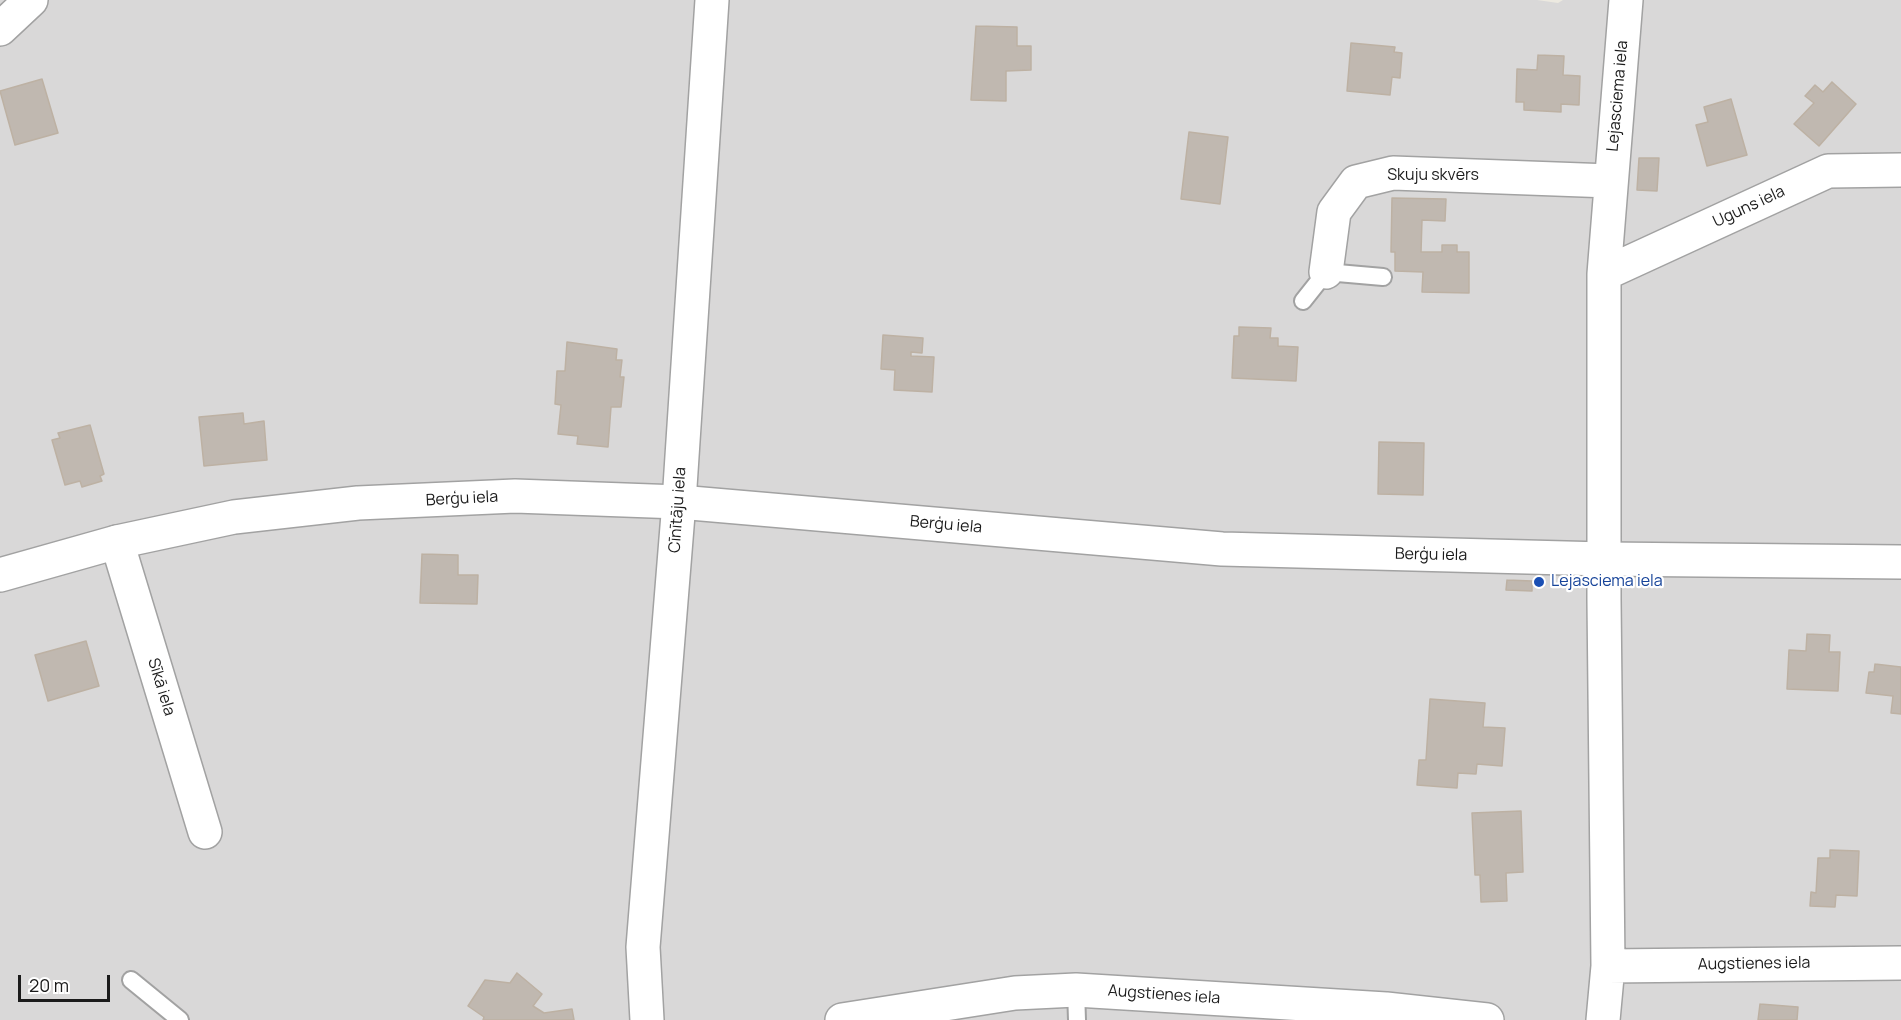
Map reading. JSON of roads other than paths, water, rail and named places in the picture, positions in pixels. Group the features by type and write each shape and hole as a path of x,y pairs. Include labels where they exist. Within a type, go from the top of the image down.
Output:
{"street":[{"path":"0,29 31,0"},
{"name":"Cīnītāju iela","path":"647,1020 643,947 679,502 712,0"},
{"name":"Lejasciema iela","path":"1603,1020 1608,966 1604,274 1626,0"},
{"name":"Uguns iela","path":"1604,274 1828,171 1901,170"},
{"name":"Skuju skvērs","path":"1326,272 1334,212 1356,182 1393,173 1610,181"},
{"name":"Berģu iela","path":"0,575 117,542 234,517 358,503 515,496 679,502 1222,549 1604,559 1901,562"},
{"name":"Sīkā iela","path":"117,542 205,832"},
{"name":"Augstienes iela","path":"1608,966 1901,963"},
{"name":"Augstienes iela","path":"842,1020 1015,993 1077,1005 1386,1009 1487,1020"}],"lane":[{"path":"1303,301 1326,272 1383,277"},
{"path":"131,980 180,1020"}],"place":[{"name":"Lejasciema iela","path":"1539,582"}]}
